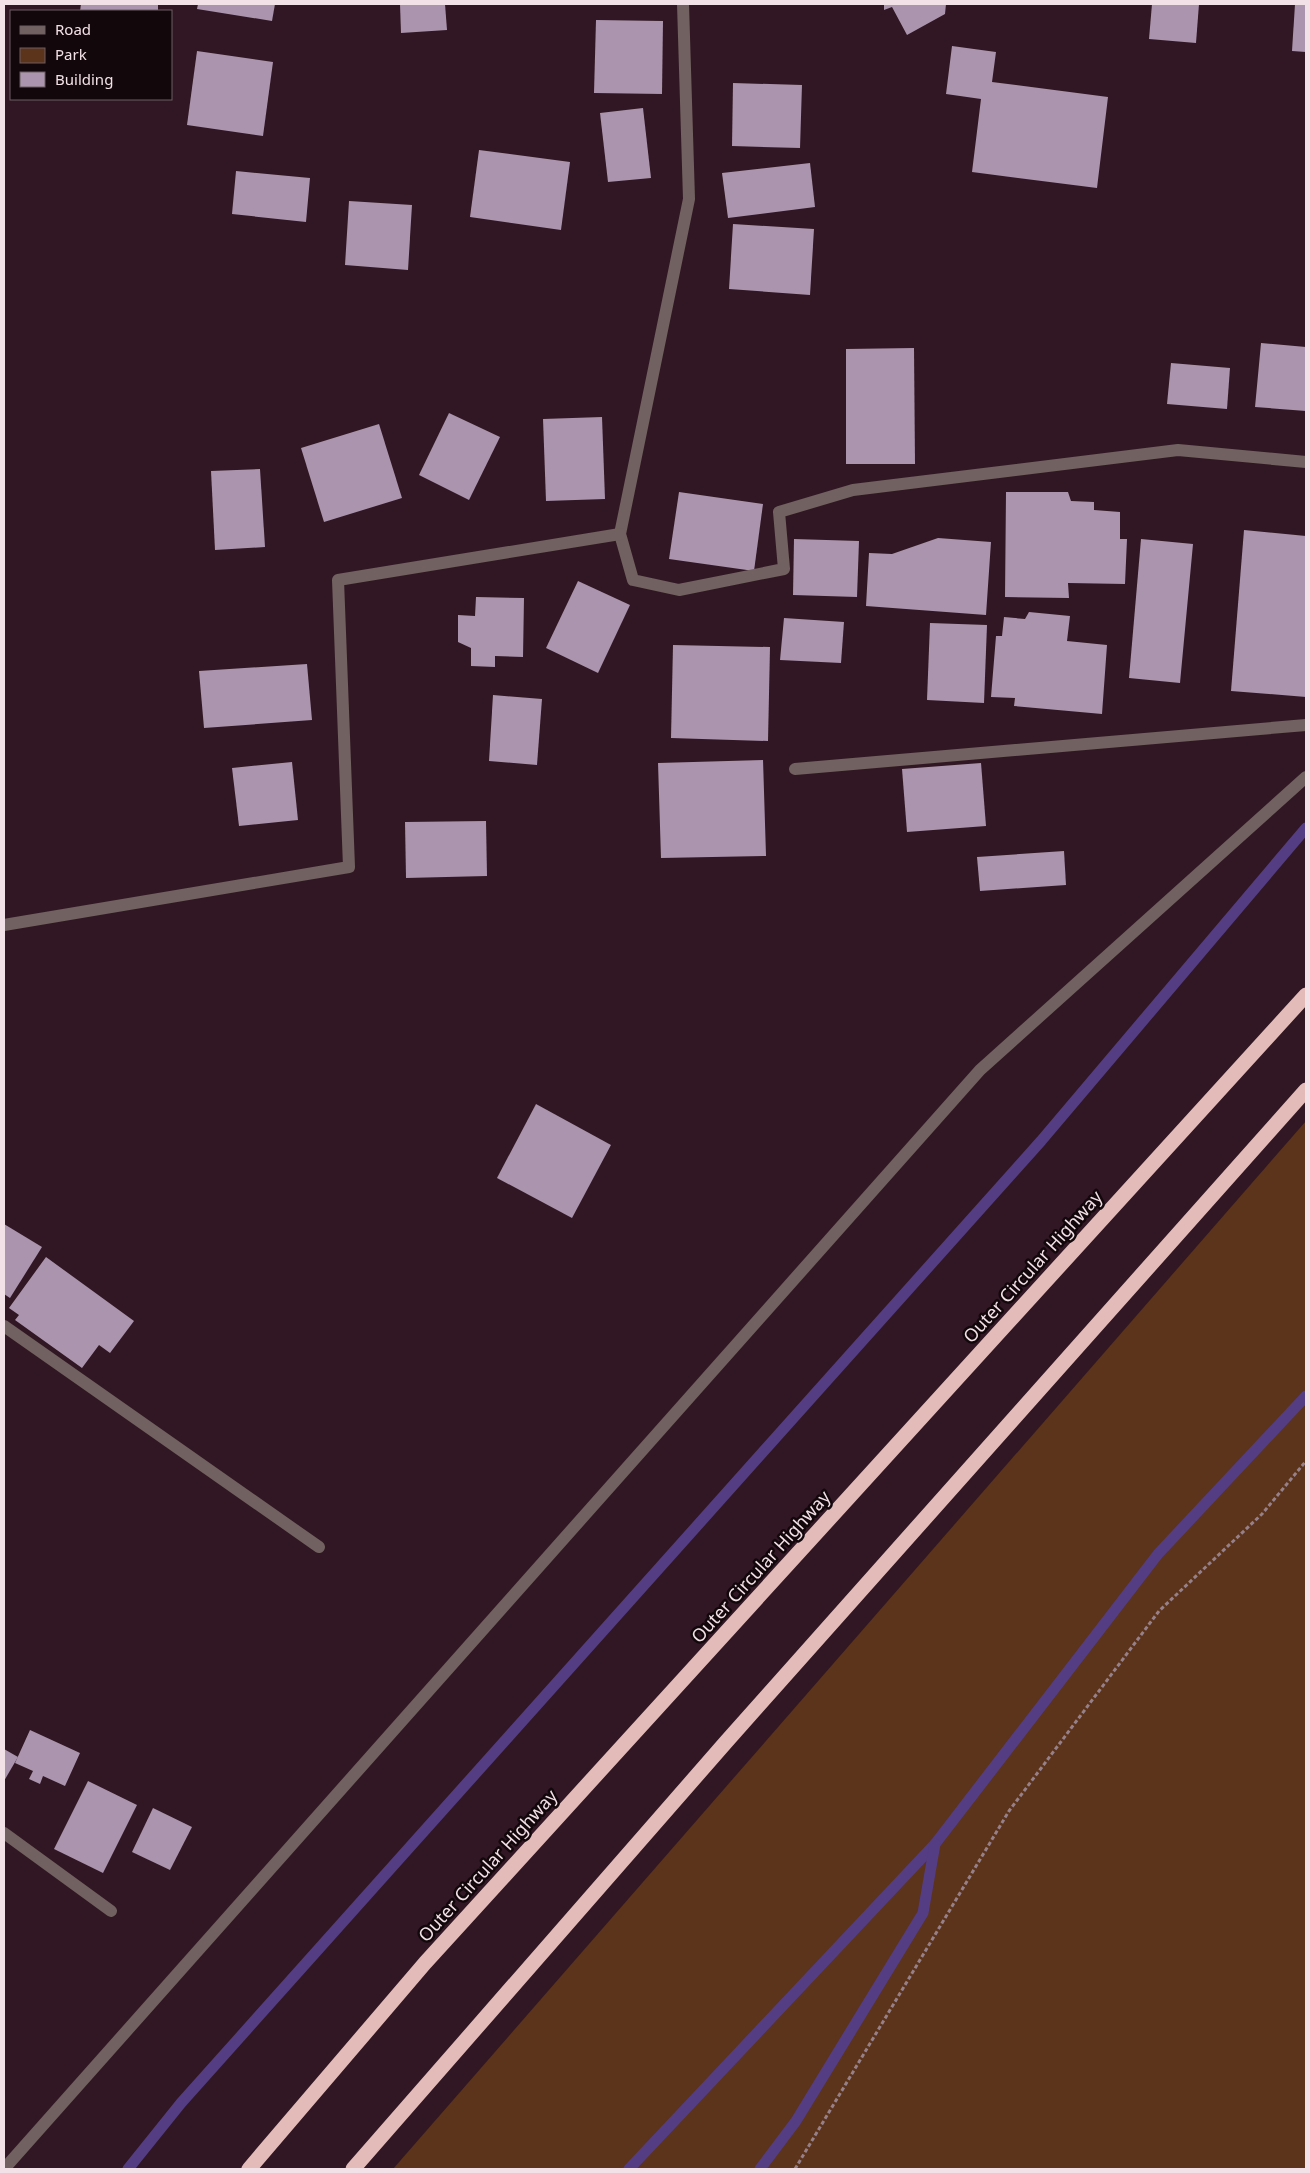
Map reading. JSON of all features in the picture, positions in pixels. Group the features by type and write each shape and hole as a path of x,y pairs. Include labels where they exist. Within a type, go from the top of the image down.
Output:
{"highway":[{"name":"Outer Circular Highway","path":"249,2169 425,1963 1306,995"},
{"path":"353,2169 726,1742 1306,1090"}],"street":[{"path":"683,4 689,199 620,534 633,580 679,590 784,570 779,512 853,490 1178,450 1306,462"},
{"path":"4,925 349,867 338,580 620,534"},
{"path":"795,769 1306,725"},
{"path":"4,2169 980,1070 1306,777"},
{"path":"4,1326 318,1547"},
{"path":"4,1833 111,1911"}],"path":[{"path":"795,2169 1009,1811 1159,1611 1262,1514 1306,1461"}],"green space":[{"path":"1306,1121 1306,2169 393,2169"}],"building":[{"path":"81,4 158,4 158,10 80,10"},
{"path":"198,4 275,4 272,21 197,9"},
{"path":"400,4 445,4 447,30 401,33"},
{"path":"884,4 946,4 945,14 907,35 892,7 884,10"},
{"path":"1152,4 1199,4 1196,43 1149,39"},
{"path":"1295,4 1306,4 1306,52 1292,51"},
{"path":"596,20 663,21 662,94 594,93"},
{"path":"952,46 996,52 992,82 1108,97 1097,188 972,172 981,99 946,94"},
{"path":"197,51 273,62 263,136 187,125"},
{"path":"733,83 802,85 800,148 732,146"},
{"path":"643,108 651,178 608,182 600,113"},
{"path":"479,150 570,162 561,230 470,217"},
{"path":"810,163 815,207 728,218 722,173"},
{"path":"236,171 310,178 306,222 232,214"},
{"path":"349,201 412,205 408,270 345,265"},
{"path":"733,224 814,229 810,295 729,289"},
{"path":"1261,343 1306,347 1306,411 1255,407"},
{"path":"914,348 915,464 846,464 846,349"},
{"path":"1171,363 1230,368 1227,409 1167,404"},
{"path":"449,413 500,437 469,500 419,475"},
{"path":"602,417 605,499 546,501 543,419"},
{"path":"379,424 402,498 324,522 301,448"},
{"path":"260,469 265,547 215,550 211,471"},
{"path":"679,492 763,504 754,571 669,559"},
{"path":"1006,492 1068,492 1071,501 1094,502 1094,510 1120,512 1120,539 1127,539 1125,584 1068,583 1069,598 1005,597"},
{"path":"1244,530 1306,536 1306,697 1231,691"},
{"path":"938,538 991,542 986,615 866,606 869,553 892,554"},
{"path":"794,539 859,541 857,597 793,595"},
{"path":"1141,539 1193,544 1180,683 1129,678"},
{"path":"578,581 630,605 598,673 546,648"},
{"path":"476,597 524,598 523,657 495,656 495,667 471,666 471,648 458,642 458,615 475,616"},
{"path":"1029,612 1070,616 1067,641 1107,645 1102,714 1014,706 1015,698 991,697 996,636 1002,636 1004,617 1025,619"},
{"path":"784,618 844,622 841,663 780,660"},
{"path":"930,623 987,625 984,703 927,700"},
{"path":"673,645 770,647 768,741 671,738"},
{"path":"307,664 312,720 204,728 199,671"},
{"path":"493,695 542,699 537,765 489,761"},
{"path":"763,760 766,856 661,858 658,763"},
{"path":"292,762 298,820 239,826 232,768"},
{"path":"981,763 986,826 907,832 902,769"},
{"path":"486,821 487,876 406,878 405,822"},
{"path":"1064,851 1066,885 980,891 977,857"},
{"path":"536,1104 611,1145 572,1218 497,1178"},
{"path":"4,1224 42,1247 10,1298 4,1294"},
{"path":"46,1257 134,1321 110,1353 99,1345 82,1368 15,1320 19,1315 9,1308"},
{"path":"30,1730 80,1753 65,1786 43,1776 40,1784 29,1779 33,1771 15,1763"},
{"path":"4,1749 18,1757 4,1781"},
{"path":"88,1781 137,1805 103,1873 54,1849"},
{"path":"153,1808 192,1827 170,1870 132,1852"}],"waterway":[{"path":"128,2169 181,2103 1041,1141 1306,828"},
{"path":"629,2169 935,1844 1158,1554 1306,1396"},
{"path":"760,2169 796,2121 923,1913 935,1844"}]}
